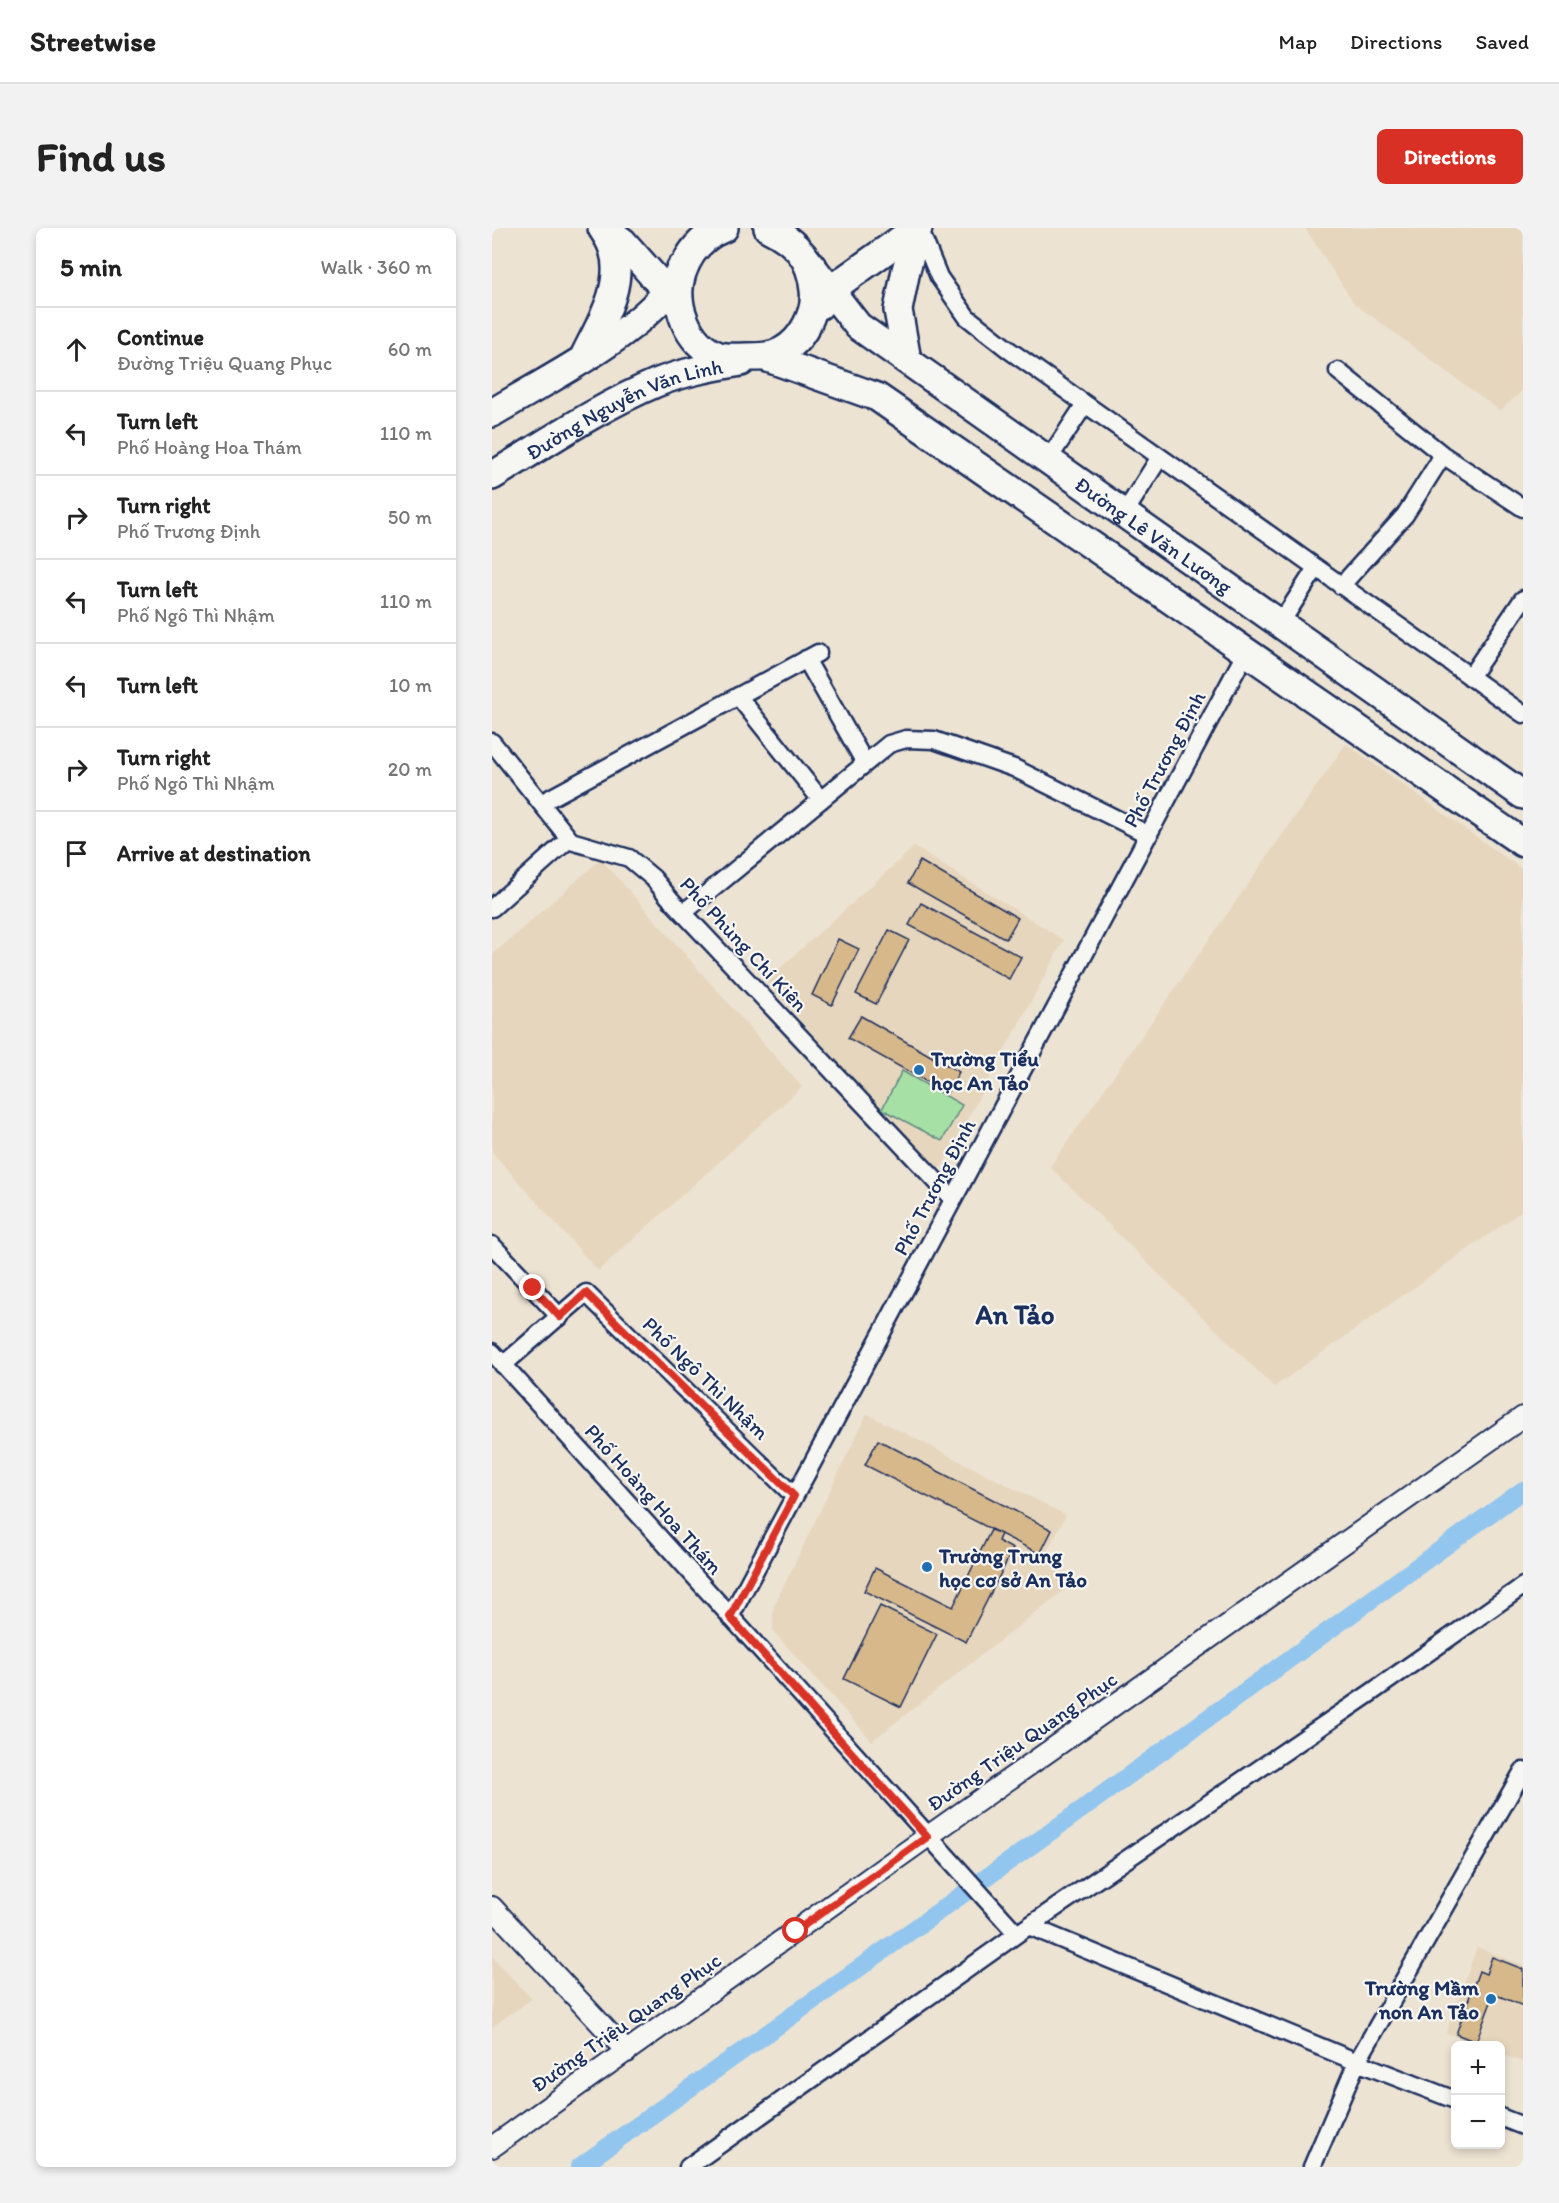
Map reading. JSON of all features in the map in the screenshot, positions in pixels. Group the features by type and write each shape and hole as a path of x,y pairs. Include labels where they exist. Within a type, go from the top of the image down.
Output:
{"highway":[{"path":"603,228 623,242 673,298 687,327 701,344 719,356 765,357 783,351 799,337 831,290 918,228"},
{"path":"583,358 607,310 613,285 616,265 613,248 603,228"},
{"path":"492,413 583,358 673,298 686,259 701,241 724,228"},
{"name":"Đường Lê Văn Lương","path":"768,228 787,238 803,255 858,326 1523,795"},
{"path":"907,360 898,310 918,228"},
{"path":"803,255 813,275 815,297 810,318"},
{"name":"Đường Lê Văn Lương","path":"765,357 877,397 1523,843"},
{"name":"Đường Nguyễn Văn Linh","path":"492,476 606,408 656,383 696,370 765,357"}],"street":[{"path":"918,228 939,277 967,317 1009,350 1523,714"},
{"path":"1338,371 1443,455 1523,508"},
{"path":"1048,460 1085,404"},
{"path":"1341,586 1405,514 1443,455"},
{"path":"1124,514 1160,457"},
{"path":"1280,624 1316,568"},
{"path":"1470,677 1523,599"},
{"name":"Phố Trương Định","path":"730,1617 1246,652"},
{"path":"541,804 812,656 865,763"},
{"path":"738,696 821,800"},
{"path":"683,913 888,744 906,739 934,740 1014,768 1149,835"},
{"path":"492,742 569,839 492,908"},
{"name":"Phố Phùng Chí Kiên","path":"569,839 629,858 653,878 683,913 953,1199"},
{"path":"492,1245 560,1317 503,1365"},
{"name":"Phố Ngô Thì Nhậm","path":"560,1317 586,1293 794,1496"},
{"name":"Phố Hoàng Hoa Thám","path":"492,1352 927,1837 995,1910 1023,1930"},
{"name":"Đường Triệu Quang Phục","path":"492,2147 1523,1417"},
{"path":"688,2167 1023,1930 1362,1699 1523,1586"},
{"path":"1312,2167 1357,2062 1523,1771"},
{"path":"492,1907 627,2052"},
{"path":"1023,1930 1451,2098"},
{"path":"1505,2119 1523,2126"}],"shaded area":[{"path":"1305,228 1523,228 1523,390 1500,411 1354,303"},
{"path":"1346,744 1523,870 1523,1210 1274,1387 1050,1167"},
{"name":"Trường Tiểu học An Tảo","path":"914,847 1064,940 941,1168 923,1160 766,981"},
{"path":"601,859 802,1087 598,1271 492,1152 492,955"},
{"name":"Trường Trung học cơ sở An Tảo","path":"867,1414 1066,1515 1048,1549 1072,1584 872,1741 773,1631 773,1608"},
{"name":"Trường Mầm non An Tảo","path":"1477,1947 1523,1965 1523,2062 1505,2055 1505,2041 1467,2041 1446,2033"},
{"path":"492,1957 532,1999 492,2027"}],"green space":[{"path":"902,1071 962,1105 942,1141 882,1109"}],"building":[{"path":"920,861 1018,918 1006,939 908,883"},
{"path":"921,903 1021,957 1009,979 909,925"},
{"path":"889,930 909,940 876,1004 856,994"},
{"path":"838,939 859,949 832,1005 812,995"},
{"path":"861,1016 959,1072 947,1093 848,1038"},
{"path":"878,1440 1052,1530 1040,1554 865,1465"},
{"path":"991,1530 1001,1534 998,1541 1013,1549 966,1642 864,1591 875,1568 953,1607"},
{"path":"880,1606 937,1634 901,1707 844,1679"},
{"path":"1492,1957 1523,1969 1523,2006 1494,1994 1476,2041 1474,2041 1456,2034 1479,1971 1486,1974"}],"waterway":[{"path":"579,2167 1056,1828 1523,1490"}],"place":[{"name":"Trường Tiểu học An Tảo","path":"919,1070"},
{"name":"Trường Trung học cơ sở An Tảo","path":"927,1567"},
{"name":"Trường Mầm non An Tảo","path":"1491,1999"}],"district":[{"name":"An Tảo","path":"1015,1314"}],"route":[{"path":"533,1288 560,1317 586,1293 794,1496 730,1617 927,1837 796,1931"}]}
